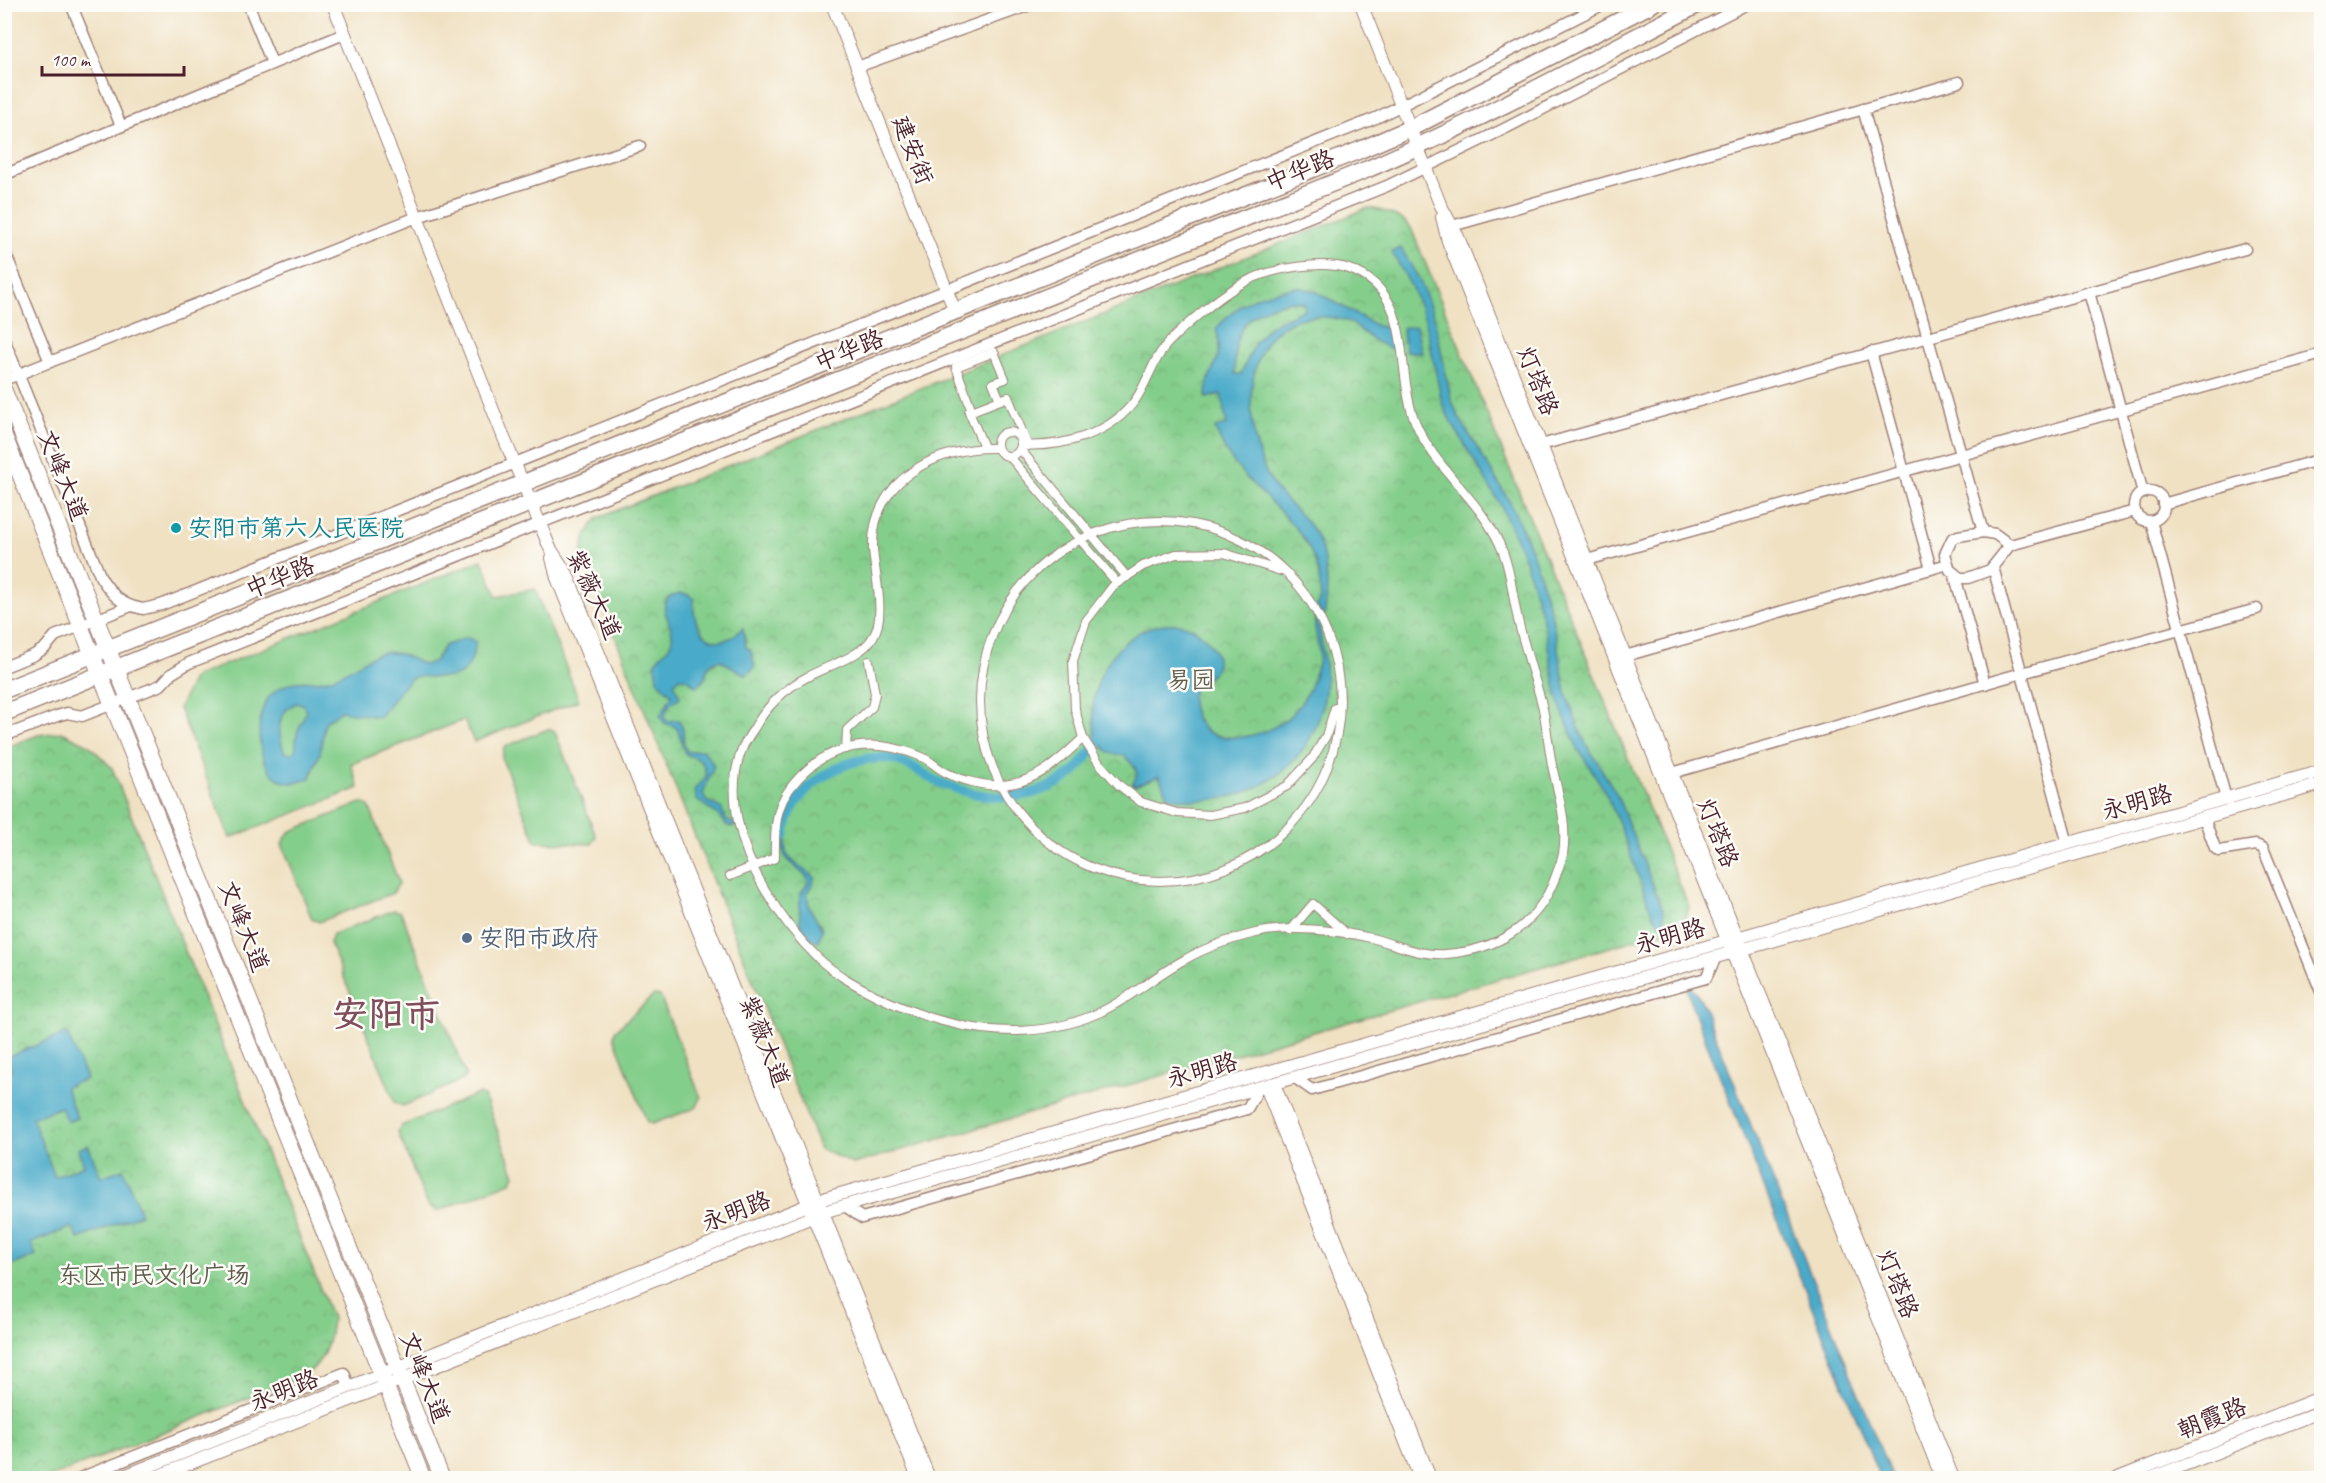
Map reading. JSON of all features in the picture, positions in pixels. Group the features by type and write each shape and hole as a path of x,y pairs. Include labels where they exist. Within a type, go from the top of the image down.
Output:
{"highway":[{"name":"中华路","path":"4,690 955,312 1410,128 1652,4"},
{"name":"中华路","path":"4,713 1417,147 1698,4"}],"main road":[{"name":"文峰大道","path":"4,390 96,619 101,652 108,671 112,704 423,1479"},
{"name":"文峰大道","path":"4,435 81,626 101,652"},
{"name":"文峰大道","path":"108,671 128,698 442,1479"}],"street":[{"path":"71,4 121,126"},
{"path":"248,4 273,63"},
{"name":"紫薇大道","path":"333,4 550,548 557,578 815,1209 929,1479"},
{"name":"建安街","path":"832,4 955,312"},
{"path":"857,67 1001,10 1033,4"},
{"name":"灯塔路","path":"1361,4 1440,204 1458,237 1672,773 1735,945 1942,1479"},
{"path":"4,339 101,578 111,593 120,601 143,609 161,605 1376,118 1604,4"},
{"path":"4,736 67,713 82,716 128,698 161,684 171,674 189,663 1387,186 1504,129 1747,4"},
{"path":"4,174 344,34"},
{"path":"1452,226 1959,82"},
{"path":"1863,109 1983,532"},
{"path":"4,380 417,217 640,146"},
{"name":"灯塔路","path":"1440,204 1448,241 1953,1479"},
{"path":"1541,445 2245,249"},
{"path":"4,250 50,362"},
{"path":"997,448 960,450 932,460 905,476 888,494 876,516 873,548 880,609 874,637 855,654 803,679 771,703 755,725 740,753 735,779 737,816 752,868 793,931 822,962 852,983 898,1007 940,1022 985,1030 1047,1029 1098,1014 1184,960 1230,939 1269,930 1323,931 1373,938 1409,950 1444,954 1493,944 1528,922 1548,896 1563,857 1564,816 1549,748 1544,711 1516,613 1509,568 1497,535 1431,453 1412,416 1397,323 1391,303 1380,288 1352,269 1323,264 1282,269 1248,280 1195,317 1162,349 1133,403 1107,427 1067,442 1023,446 1018,453 1010,457"},
{"path":"2089,292 2143,493"},
{"path":"972,411 956,367 994,352 1005,379 993,383 1000,400"},
{"path":"1871,352 1931,569"},
{"path":"1587,560 2322,354"},
{"path":"984,447 969,412 1008,397 1023,446"},
{"path":"1117,583 1010,457 1002,455 997,448 997,439 1003,433 1012,432 1019,436 1023,446 1127,577"},
{"path":"2163,504 2322,459"},
{"path":"2143,493 2157,494 2163,504 2161,515 2151,521 2139,518 2135,511 2136,500 2143,493"},
{"path":"1625,656 1931,569 1951,569 1960,578 1968,578 1994,567 2010,545 2135,511"},
{"path":"1155,519 1187,522 1220,531 1246,542 1270,558 1305,596 1325,627 1333,650 1339,691 1337,735 1327,769 1307,811 1286,834 1238,863 1185,879 1151,881 1125,878 1093,868 1067,856 1030,826 1011,803 994,771 983,734 981,688 984,659 995,629 1010,600 1036,572 1071,544 1092,535 1116,526 1155,519"},
{"path":"2151,521 2226,799"},
{"path":"1984,684 1946,555 1952,539 1983,532 1995,534 2010,545"},
{"path":"1283,571 1224,553 1176,554 1143,566 1117,583 1086,621 1073,661 1075,709 1083,738 1094,756 1119,785 1141,802 1177,813 1210,815 1245,808 1287,786 1312,759 1326,736 1339,691"},
{"path":"1994,567 2068,844"},
{"path":"4,667 34,655 45,648 55,636 130,606"},
{"path":"1672,773 2022,673 2257,609"},
{"path":"846,749 847,730 872,707 875,694 869,661"},
{"path":"730,876 775,858 774,831 780,803 799,777 813,764 832,753 864,744 898,748 924,758 946,773 978,783 1003,785 1034,777 1059,762 1083,738"},
{"name":"永明路","path":"815,1209 845,1206 1716,957 1735,945 2068,844 2322,771"},
{"name":"永明路","path":"153,1479 400,1373 815,1209 1735,945 2322,784"},
{"path":"2204,818 2215,848 2219,851 2256,844 2263,848 2322,994"},
{"path":"1290,931 1312,904 1348,935"},
{"path":"1266,1086 1420,1479"},
{"path":"1266,1086 1430,1479"},
{"name":"紫薇大道","path":"815,1209 918,1479"},
{"path":"80,1479 344,1373 349,1387"},
{"name":"永明路","path":"119,1479 349,1387 383,1380"},
{"name":"朝霞路","path":"2118,1479 2322,1397"},
{"name":"朝霞路","path":"2151,1479 2322,1411"}],"green space":[{"name":"易园","path":"1368,208 1398,217 1411,228 1689,907 1687,915 1680,927 853,1164 820,1149 582,554 589,530 598,518"},
{"path":"482,560 497,596 535,589 579,700 474,742 464,720 351,764 359,788 230,838 179,708 194,677"},
{"path":"548,729 555,732 596,836 592,844 536,842 502,759 504,747"},
{"name":"东区市民文化广场","path":"62,732 89,745 112,768 332,1318 330,1335 322,1357 306,1375 48,1478 5,1478 5,748 38,735"},
{"path":"361,803 369,806 399,883 393,893 319,922 312,919 282,844 289,832"},
{"path":"394,910 401,912 466,1075 463,1080 403,1106 395,1103 330,943 333,934"},
{"path":"654,995 660,996 701,1098 696,1108 652,1124 647,1122 614,1037 615,1031"},
{"path":"478,1094 484,1096 515,1175 511,1182 438,1211 428,1206 398,1133 401,1126"}],"water":[{"path":"1401,248 1420,281 1434,317 1451,399 1458,416 1510,502 1533,554 1552,617 1566,692 1586,744 1616,793 1664,912 1663,925 1653,916 1617,818 1602,786 1578,749 1563,714 1557,695 1543,620 1524,557 1501,506 1442,403 1425,319 1411,286 1392,252"},
{"path":"1297,287 1315,291 1377,326 1392,329 1395,350 1377,342 1345,320 1308,317 1284,326 1267,342 1256,365 1252,392 1252,421 1258,449 1273,484 1314,531 1319,542 1325,561 1327,580 1324,619 1317,606 1320,584 1309,548 1287,518 1247,478 1226,451 1215,428 1227,425 1221,394 1206,398 1209,378 1218,357 1219,340 1216,329 1243,304 1261,295","holes":["1291,301 1304,303 1305,309 1269,326 1255,343 1241,374 1235,374 1236,344 1245,324 1253,316 1276,305"]},
{"path":"1416,326 1422,353 1406,351 1402,328"},
{"path":"679,593 687,594 694,599 697,623 705,636 719,641 733,637 743,628 746,647 751,651 755,667 746,675 720,660 709,666 706,677 698,686 688,679 679,678 674,683 680,697 670,704 664,717 667,721 678,720 681,724 685,748 688,752 703,750 714,765 703,794 706,801 721,808 727,821 735,823 736,826 732,827 726,825 721,817 697,800 695,790 706,777 703,764 695,757 686,755 676,727 664,723 660,716 672,695 657,680 655,662 668,648 672,638 665,612 666,601"},
{"path":"1315,617 1319,626 1323,652 1325,686 1319,718 1306,745 1286,768 1261,785 1232,796 1200,800 1167,796 1159,776 1134,786 1132,784 1137,772 1134,766 1125,756 1109,753 1096,737 1094,702 1105,666 1130,638 1147,629 1165,624 1191,627 1210,644 1217,658 1213,673 1194,688 1193,709 1203,728 1216,735 1239,737 1256,734 1279,725 1297,709 1310,688 1319,660"},
{"path":"466,638 476,641 471,661 463,672 450,677 419,676 412,678 379,717 341,711 325,722 320,753 310,778 292,783 280,780 271,772 264,760 259,731 265,703 280,688 295,682 332,678 369,658 386,652 398,654 425,665 435,661 444,646","holes":["296,703 303,704 306,712 297,734 296,749 291,754 284,752 280,737 281,718 289,707"]},
{"path":"780,835 785,837 788,856 814,878 807,893 809,907 822,929 818,942 810,938 800,924 800,895 808,883 807,877 787,860"},
{"path":"1684,978 1701,1000 1892,1478 1880,1478 1692,1006"},
{"path":"67,1033 86,1079 65,1087 77,1118 67,1122 61,1107 32,1118 55,1177 84,1165 78,1149 88,1145 101,1177 123,1169 141,1214 78,1239 72,1227 31,1243 36,1256 5,1268 4,1073 12,1070 7,1057"}],"waterway":[{"path":"784,836 788,818 796,802 809,788 842,766 860,760 878,758 896,760 954,788 971,793 1006,797 1041,791 1058,783 1078,768 1099,740"}],"place":[{"name":"安阳市第六人民医院","path":"176,528"},
{"name":"安阳市政府","path":"467,938"}],"district":[{"name":"安阳市","path":"386,1013"}]}
